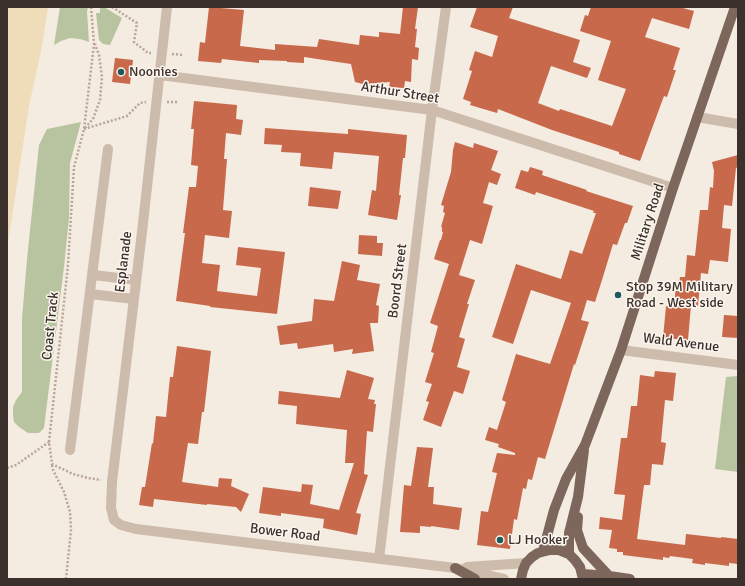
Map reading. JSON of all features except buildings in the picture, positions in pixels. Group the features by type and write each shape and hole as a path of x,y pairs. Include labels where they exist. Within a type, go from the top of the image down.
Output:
{"main road":[{"name":"Military Road","path":"543,551 554,510 566,479 585,445 621,350 673,188 735,7"},
{"name":"Military Road","path":"569,554 569,532 578,497 585,445"},
{"path":"578,497 577,530 583,548 609,576"},
{"path":"521,579 526,563 532,557 543,551 559,550 569,554 575,560 580,567 583,577 609,576 630,579"},
{"path":"456,568 475,579"}],"street":[{"name":"Esplanade","path":"114,520 111,508 112,482 167,7"},
{"name":"Boord Street","path":"379,558 432,110 446,7"},
{"name":"Arthur Street","path":"160,75 432,110 673,188"},
{"path":"697,117 738,124"},
{"path":"70,450 108,149"},
{"path":"92,275 136,280"},
{"path":"90,294 134,300"},
{"name":"Wald Avenue","path":"621,350 738,365"},
{"name":"Bower Road","path":"114,520 121,525 136,529 456,568 504,579"},
{"name":"Bower Road","path":"456,568 526,563"}],"path":[{"name":"Coast Track","path":"66,579 71,530 70,512 64,492 53,470 49,442 68,265 74,167 84,129 94,44 91,7"},
{"path":"112,7 137,23 134,42 148,53 183,55"},
{"name":"Coast Track","path":"84,129 93,119 100,100 102,76 99,56 94,44"},
{"path":"84,129 126,116 140,103 177,102"},
{"path":"7,468 16,465 49,442"},
{"path":"52,464 72,474 112,482"}],"green space":[{"path":"60,7 88,7 89,42 70,38 54,45"},
{"path":"100,7 104,7 122,18 110,45 103,44 99,40 96,13 100,13"},
{"path":"81,122 70,163 69,218 44,428 39,433 28,433 14,422 13,407 22,392 22,319 39,145 47,129"},
{"path":"738,376 738,472 715,469 726,377"}],"sand":[{"path":"7,7 48,7 42,46 29,106 7,249"}],"place":[{"name":"Noonies","path":"121,72"},
{"name":"Stop 39M Military Road - West side","path":"618,295"},
{"name":"LJ Hooker","path":"500,540"}]}
